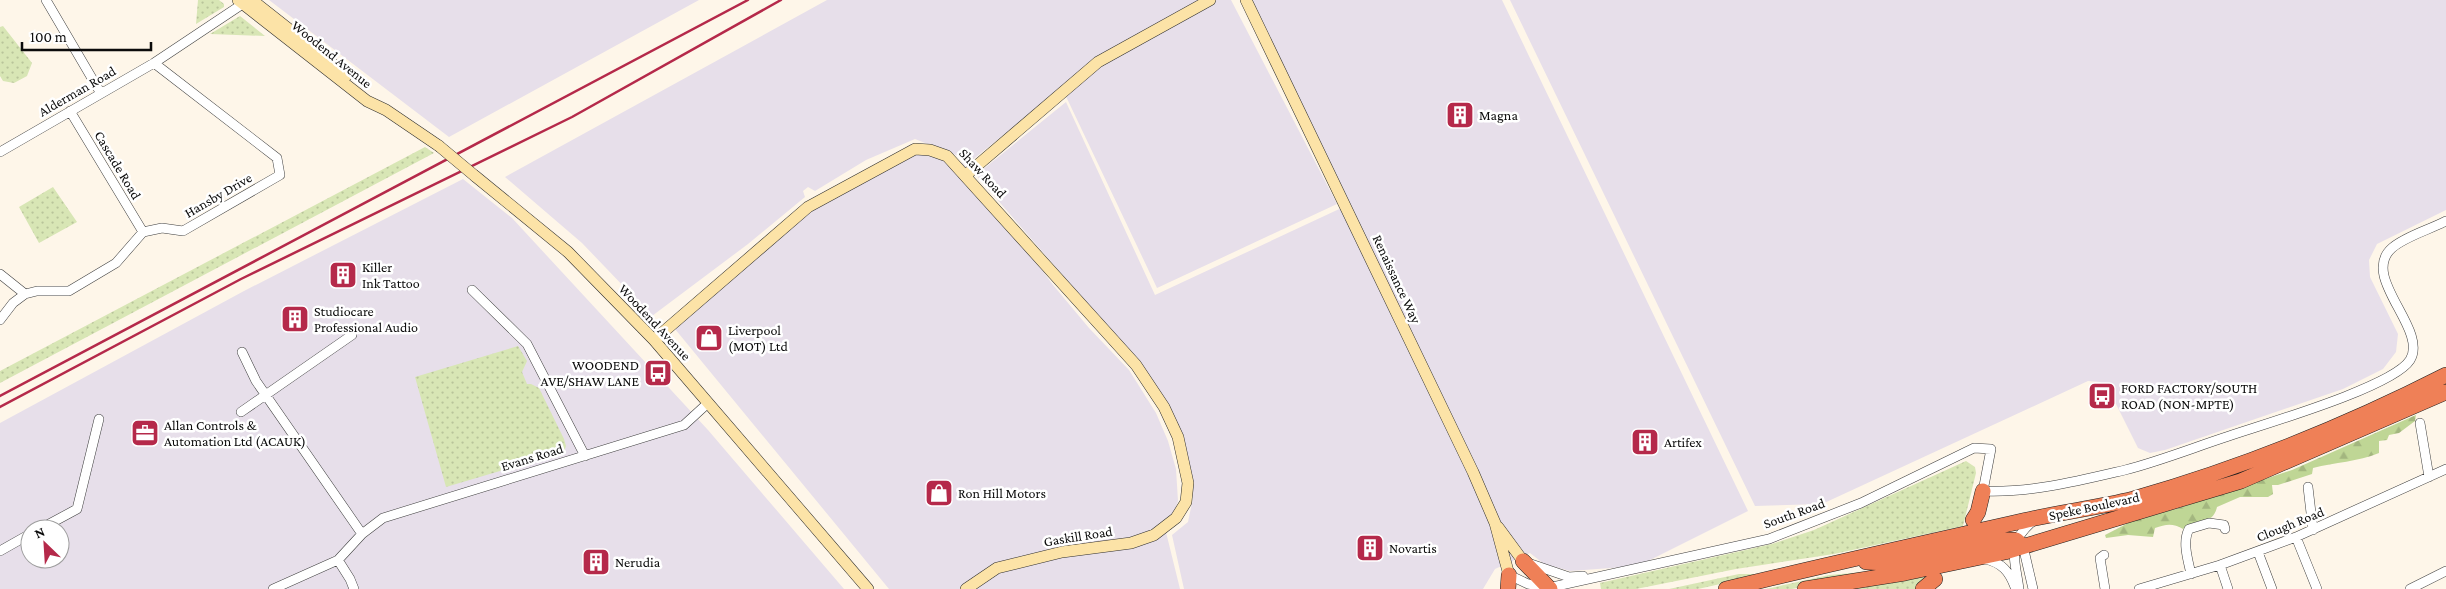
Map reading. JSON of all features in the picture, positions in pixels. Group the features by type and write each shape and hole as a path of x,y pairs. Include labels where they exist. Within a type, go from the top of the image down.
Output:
{"highway":[{"name":"Speke Boulevard","path":"1726,589 2036,518 2131,499 2236,466 2320,433 2446,375"},
{"name":"Speke Boulevard","path":"1805,589 1905,574 1980,557 2241,481 2446,392"},
{"path":"1973,520 1978,512 1983,492"},
{"path":"1848,561 1888,563 2003,540 2018,545"},
{"path":"1523,561 1549,588"},
{"path":"1923,589 1935,579"}],"street":[{"path":"46,0 100,92"},
{"path":"966,175 1098,62 1210,0"},
{"name":"Renaissance Way","path":"1246,0 1473,472 1495,523 1508,582"},
{"name":"Alderman Road","path":"0,152 100,92 154,63 245,1"},
{"name":"Woodend Avenue","path":"245,1 371,94 386,110 438,146 568,252 654,340 792,498 868,589"},
{"name":"Hansby Drive","path":"143,232 162,228 183,231 280,175 277,158 154,63"},
{"name":"Cascade Road","path":"70,111 143,232"},
{"name":"Shaw Road","path":"654,340 808,207 915,149 930,150 947,156 966,175 1136,365 1164,408 1178,437 1188,483 1186,502"},
{"path":"1983,492 2025,491 2127,469 2344,397 2396,373 2410,359 2413,345 2385,279 2383,268 2390,250 2404,241 2446,221"},
{"path":"0,320 14,302 25,294 37,291 69,291 116,263 143,232"},
{"path":"0,274 25,294"},
{"path":"472,290 527,344 585,456"},
{"path":"241,412 352,334"},
{"path":"242,352 256,381 362,534"},
{"name":"Evans Road","path":"273,589 338,560 362,534 383,518 684,425 708,403"},
{"path":"58,519 77,509 99,420"},
{"path":"2420,423 2429,477"},
{"name":"South Road","path":"1508,582 1549,588 1596,576 1770,539 1861,503 1965,450 1974,448 1991,449 1983,492"},
{"name":"Clough Road","path":"2138,589 2258,552 2313,530 2446,468"},
{"path":"2308,487 2313,530"},
{"name":"Gaskill Road","path":"966,589 998,568 1062,552 1131,543 1154,535 1176,518 1186,502"},
{"path":"2017,589 2018,545 2036,518"},
{"path":"2191,574 2186,553 2189,529 2216,522 2221,523 2225,530"},
{"path":"1495,523 1523,561"},
{"path":"2296,537 2317,589"},
{"path":"0,551 20,540"},
{"path":"2018,545 2033,589"},
{"path":"2258,552 2272,589"},
{"path":"2104,555 2100,558 2100,562 2105,589"},
{"path":"1980,557 2002,565 2009,572 2017,589"},
{"path":"338,560 350,578 354,589"},
{"name":"South Road","path":"1523,561 1547,571 1569,577 1596,576"},
{"path":"2220,565 2228,589"},
{"path":"2410,589 2446,571"}],"shaded area":[{"path":"269,0 699,0 449,137"},
{"path":"827,0 1231,0 1337,204 1157,288 1062,88 971,161 915,139 866,160 815,191 808,187 803,191 805,197 748,244 652,316 582,243 505,177"},
{"path":"1252,0 1502,0 1748,511 1644,563 1625,567 1570,571 1544,564 1530,553 1495,569 1483,589 1184,589 1172,535 1188,522 1193,498 1189,466 1178,429 1151,377 976,175 1066,102 1155,295 1350,204"},
{"path":"1510,0 2446,0 2446,210 2377,244 2369,260 2370,277 2398,334 2396,352 2383,369 2343,389 2165,450 2150,453 2138,448 2110,392 2100,382 2088,381 1822,504 1755,506"},
{"path":"911,144 963,163 1053,285 1089,328 1129,370 1156,413 1168,441 1176,469 1178,501 1173,515 1164,524 1180,589 889,589 675,329 812,210"},
{"path":"463,179 512,218 708,430 844,589 0,589 0,423 244,291"}],"green space":[{"path":"198,0 219,0 224,4 224,7 196,24"},
{"path":"240,16 265,36 210,34"},
{"path":"3,26 32,63 27,76 14,83 3,81 0,76 0,27"},
{"path":"425,147 434,153 0,383 0,371"},
{"path":"53,187 77,222 39,243 19,207"},
{"path":"518,346 527,361 522,372 527,384 539,388 564,439 566,446 564,452 446,487 415,377"},
{"path":"2416,415 2415,421 2399,433 2389,435 2387,440 2379,441 2379,453 2313,468 2312,474 2278,485 2272,485 2273,494 2268,497 2240,497 2217,507 2215,513 2208,520 2183,529 2173,525 2166,525 2155,528 2153,537 2128,535 2106,538 2105,535 2138,518 2176,509 2292,470"},
{"path":"1966,461 1975,467 1976,473 1963,526 1834,554 1736,569 1636,589 1601,589 1600,583 1772,544 1814,530"},
{"path":"1888,570 1792,589 1766,589 1829,575"},
{"path":"1739,574 1765,574 1698,589 1669,589"},
{"path":"1930,575 1915,589 1845,589"}],"railway":[{"path":"0,396 748,0"},
{"path":"0,407 241,279 572,117 781,0"}],"place":[{"name":"Magna","path":"1460,115"},
{"name":"Killer Ink Tattoo","path":"343,275"},
{"name":"Studiocare Professional Audio","path":"295,319"},
{"name":"Liverpool (MOT) Ltd","path":"709,338"},
{"name":"WOODEND AVE/SHAW LANE","path":"658,373"},
{"name":"FORD FACTORY/SOUTH ROAD (NON-MPTE)","path":"2102,396"},
{"name":"Allan Controls & Automation Ltd (ACAUK)","path":"145,433"},
{"name":"Artifex","path":"1645,442"},
{"name":"Ron Hill Motors","path":"939,493"},
{"name":"Novartis","path":"1370,548"},
{"name":"Nerudia","path":"596,562"}]}
